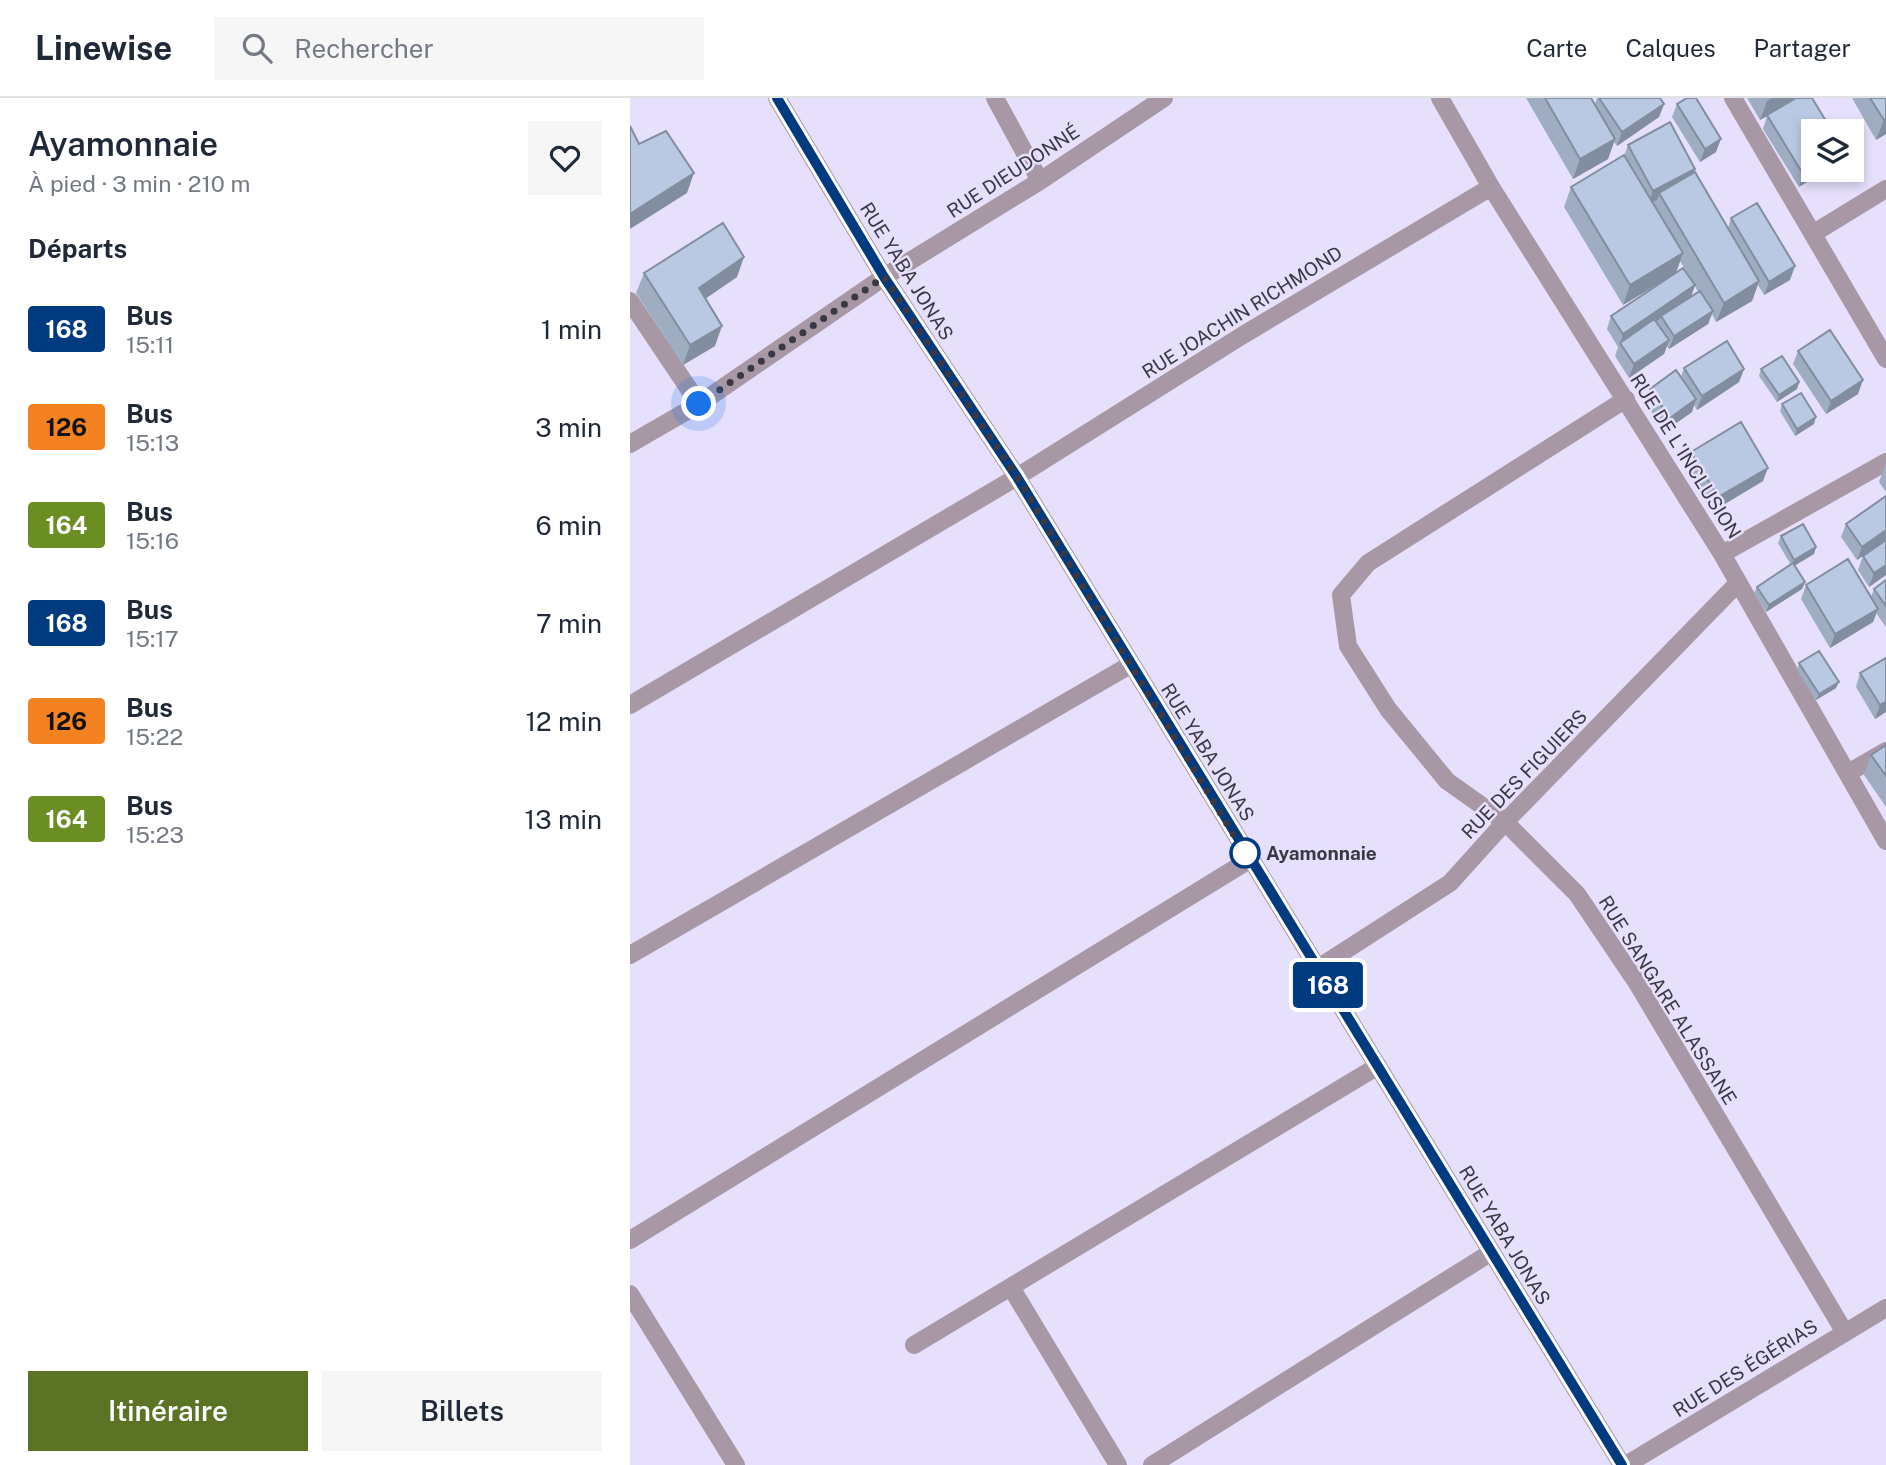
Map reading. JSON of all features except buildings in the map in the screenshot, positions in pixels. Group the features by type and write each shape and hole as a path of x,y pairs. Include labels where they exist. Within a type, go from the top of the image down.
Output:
{"street":[{"name":"RUE YABA JONAS","path":"777,98 884,277 1017,477 1249,860 1624,1465"},
{"path":"995,98 1040,181"},
{"name":"RUE DIEUDONNÉ","path":"630,444 699,404 884,277 1040,181 1164,98"},
{"name":"RUE DE L'INCLUSION","path":"1440,98 1491,187 1722,554 1886,841"},
{"path":"1733,98 1886,359"},
{"name":"RUE JOACHIN RICHMOND","path":"630,705 1017,477 1242,335 1491,187"},
{"path":"1814,233 1886,189"},
{"path":"630,301 699,404"},
{"name":"RUE SANGARE ALASSANE","path":"1626,399 1368,563 1341,595 1348,646 1388,709 1447,781 1505,822 1577,894 1637,983 1844,1331"},
{"path":"1722,554 1886,461"},
{"name":"RUE DES FIGUIERS","path":"1318,968 1450,883 1505,822 1738,583"},
{"path":"630,955 1130,665"},
{"path":"1848,773 1886,751"},
{"path":"630,1240 1249,860"},
{"path":"914,1345 1012,1289 1378,1066"},
{"path":"1152,1465 1490,1252"},
{"path":"1012,1289 1118,1465"},
{"path":"630,1294 736,1465"},
{"name":"RUE DES ÉGÉRIAS","path":"1624,1465 1886,1308"}],"bus line":[{"name":"168","path":"777,98 884,277 1017,477 1249,860 1622,1465"}],"place":[{"name":"Ayamonnaie","path":"1245,853"}],"route":[{"path":"699,404 884,277 1017,477 1249,860 1245,853"}]}
